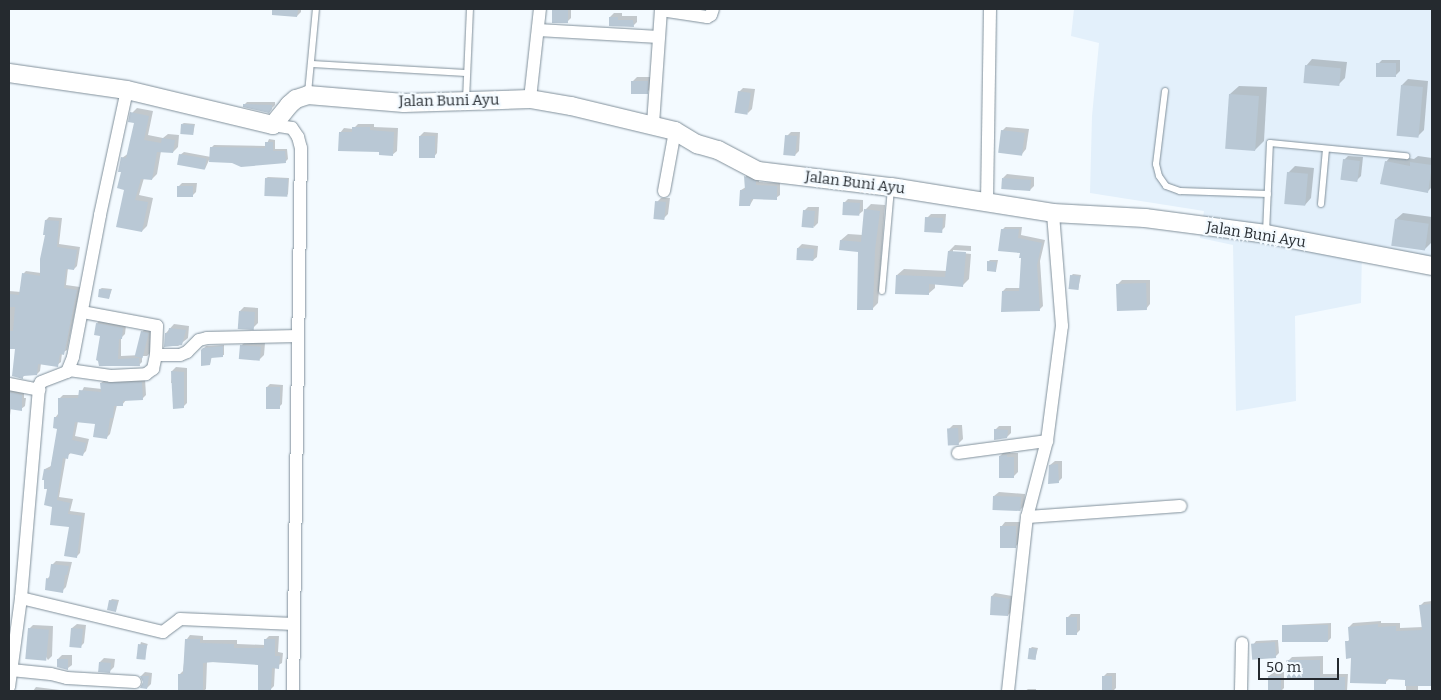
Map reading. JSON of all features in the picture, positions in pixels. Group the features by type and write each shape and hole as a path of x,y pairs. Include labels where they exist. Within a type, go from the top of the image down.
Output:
{"main road":[{"path":"9,73 127,90 280,116 296,99 308,95"},
{"name":"Jalan Buni Ayu","path":"308,95 404,103 530,99 653,124 675,131 697,144 718,150 758,171 891,187 1053,213 1145,218 1266,234 1432,266"}],"street":[{"path":"530,99 540,9"},
{"path":"653,124 661,9 707,17 711,15 713,9"},
{"path":"987,202 990,9"},
{"path":"538,30 660,37"},
{"path":"69,370 83,312 100,214 127,90"},
{"path":"280,116 298,137 301,148 293,691"},
{"path":"664,191 675,131"},
{"path":"1008,691 1028,517 1048,441 1062,326 1053,213"},
{"path":"9,687 20,598 38,390 41,382 69,370 111,376 146,374 153,369 156,354 158,328 156,325 83,312"},
{"path":"156,354 180,355 187,352 199,340 207,338 298,336"},
{"path":"9,384 38,390"},
{"path":"958,454 1048,441"},
{"path":"1028,517 1181,506"},
{"path":"20,598 163,632 180,619 294,624"},
{"path":"1241,691 1242,643"},
{"path":"11,670 50,674 67,678 134,682"}],"lane":[{"path":"308,95 316,9"},
{"path":"466,101 470,9"},
{"path":"311,64 467,74"},
{"path":"1165,91 1156,164 1159,176 1166,186 1180,191 1268,194"},
{"path":"1266,234 1270,142 1326,150 1406,156"},
{"path":"1321,204 1326,150"},
{"path":"882,291 891,187"}],"shaded area":[{"path":"1074,9 1432,9 1432,256 1362,250 1361,303 1295,316 1296,401 1236,411 1233,245 1200,238 1204,211 1090,193 1092,116 1099,43 1071,36"}],"building":[{"path":"272,9 298,9 297,17 272,15"},
{"path":"552,9 568,9 568,23 552,23"},
{"path":"609,17 618,17 618,20 633,20 634,27 609,26"},
{"path":"1376,63 1396,63 1396,77 1376,77"},
{"path":"1305,65 1341,68 1339,86 1303,83"},
{"path":"631,81 648,81 648,94 631,94"},
{"path":"1401,85 1423,87 1418,138 1397,136"},
{"path":"738,91 751,93 747,115 735,113"},
{"path":"1229,94 1259,96 1255,151 1225,149"},
{"path":"243,104 272,105 272,109 269,113 243,107"},
{"path":"130,112 149,116 144,140 161,143 162,138 175,140 173,153 157,152 152,180 141,179 135,200 148,202 142,232 116,227 124,190 117,188 121,172 118,172 121,157 126,158 134,123 128,122"},
{"path":"181,124 194,125 193,135 180,134"},
{"path":"352,127 370,127 370,130 394,132 393,156 379,155 379,152 338,151 339,132 352,132"},
{"path":"1001,130 1025,133 1022,156 998,153"},
{"path":"785,135 797,136 795,156 783,155"},
{"path":"419,136 435,136 435,158 419,158"},
{"path":"265,142 273,142 273,151 285,151 286,163 241,167 232,163 209,162 210,147 265,148"},
{"path":"179,154 207,159 205,170 177,165"},
{"path":"1343,159 1360,161 1357,182 1340,180"},
{"path":"1385,161 1410,166 1410,162 1432,165 1428,193 1380,184"},
{"path":"1287,172 1308,174 1305,206 1284,204"},
{"path":"744,176 756,181 756,185 777,186 777,200 751,199 750,206 739,206 740,190 745,190"},
{"path":"265,178 288,179 287,197 264,196"},
{"path":"1002,178 1031,180 1030,191 1001,189"},
{"path":"177,186 193,186 193,197 177,197"},
{"path":"655,201 666,202 664,220 653,219"},
{"path":"843,202 860,203 859,216 842,215"},
{"path":"864,209 880,211 875,250 873,310 857,310 858,252 839,250 840,240 861,242"},
{"path":"803,210 815,211 813,228 802,227"},
{"path":"925,217 943,218 942,233 924,232"},
{"path":"1395,219 1429,224 1425,250 1391,246"},
{"path":"45,220 59,221 57,247 77,250 74,270 66,269 64,288 77,290 64,355 60,354 58,367 38,364 37,375 23,376 23,379 12,376 15,349 9,349 9,331 13,331 15,307 9,307 9,294 19,295 22,273 40,276 40,259 45,235 43,235"},
{"path":"1001,229 1019,229 1018,238 1042,243 1037,265 1040,311 1001,312 1002,291 1019,291 1021,258 1019,258 1020,253 998,251"},
{"path":"797,248 814,249 813,261 796,260"},
{"path":"948,251 966,252 963,287 929,284 929,295 895,294 896,275 945,277"},
{"path":"987,261 996,262 996,272 987,271"},
{"path":"1070,275 1080,276 1078,290 1069,289"},
{"path":"1146,283 1147,310 1117,311 1116,284"},
{"path":"99,289 111,290 109,299 98,297"},
{"path":"239,311 255,312 254,330 238,329"},
{"path":"96,323 123,328 122,339 119,339 118,359 139,358 140,366 99,366 96,360 100,336 94,335"},
{"path":"169,328 186,330 182,345 164,347 165,333 168,333"},
{"path":"141,331 149,333 142,358 135,356"},
{"path":"240,345 261,347 260,361 239,359"},
{"path":"223,346 223,357 211,358 210,365 201,366 201,350 203,348"},
{"path":"171,371 184,372 184,408 173,409"},
{"path":"142,382 143,400 123,401 123,406 114,406 113,418 110,418 107,439 93,437 95,424 75,422 72,440 86,443 83,456 69,453 68,459 63,458 57,500 70,503 68,514 82,516 77,558 64,556 69,527 50,525 52,507 44,505 47,489 44,489 44,480 42,480 44,469 50,470 57,429 53,428 54,417 58,417 58,398 78,398 79,390 101,392 100,383"},
{"path":"266,387 280,387 280,409 266,409"},
{"path":"9,392 22,395 22,411 9,409"},
{"path":"958,428 959,445 948,446 947,429"},
{"path":"994,429 1008,430 1007,438 994,440"},
{"path":"1007,455 1007,457 1014,457 1014,478 999,478 999,456"},
{"path":"1058,464 1059,483 1048,484 1049,465"},
{"path":"993,496 1021,497 1020,511 993,510"},
{"path":"1000,526 1016,526 1016,548 1000,548"},
{"path":"51,564 69,566 67,575 65,575 63,593 45,590 46,578 49,579"},
{"path":"991,596 1010,599 1008,616 990,615"},
{"path":"109,600 117,601 116,612 107,610"},
{"path":"1432,604 1432,686 1405,686 1405,680 1386,679 1386,684 1350,683 1351,658 1346,659 1345,641 1349,641 1348,627 1378,624 1378,627 1396,626 1396,631 1422,630 1419,605"},
{"path":"1066,617 1077,617 1077,635 1066,635"},
{"path":"1282,625 1328,625 1328,642 1282,642"},
{"path":"28,628 49,630 46,661 25,659"},
{"path":"71,628 83,629 81,648 69,647"},
{"path":"185,639 200,639 200,643 234,644 234,648 264,648 264,639 275,639 275,656 280,656 279,669 272,668 271,691 258,691 258,665 213,662 203,663 203,691 178,691 178,674 183,674"},
{"path":"1275,642 1276,658 1252,660 1251,644"},
{"path":"138,644 147,645 145,660 136,659"},
{"path":"1029,648 1037,649 1036,660 1028,659"},
{"path":"57,659 68,659 68,670 57,667"},
{"path":"1286,660 1320,660 1320,677 1345,677 1345,691 1314,691 1314,678 1287,679"},
{"path":"99,662 111,663 110,673 98,672"},
{"path":"140,676 149,676 147,689 140,688 143,682"},
{"path":"1102,676 1112,676 1112,691 1102,691"},
{"path":"1268,676 1281,676 1281,691 1268,691"}]}
